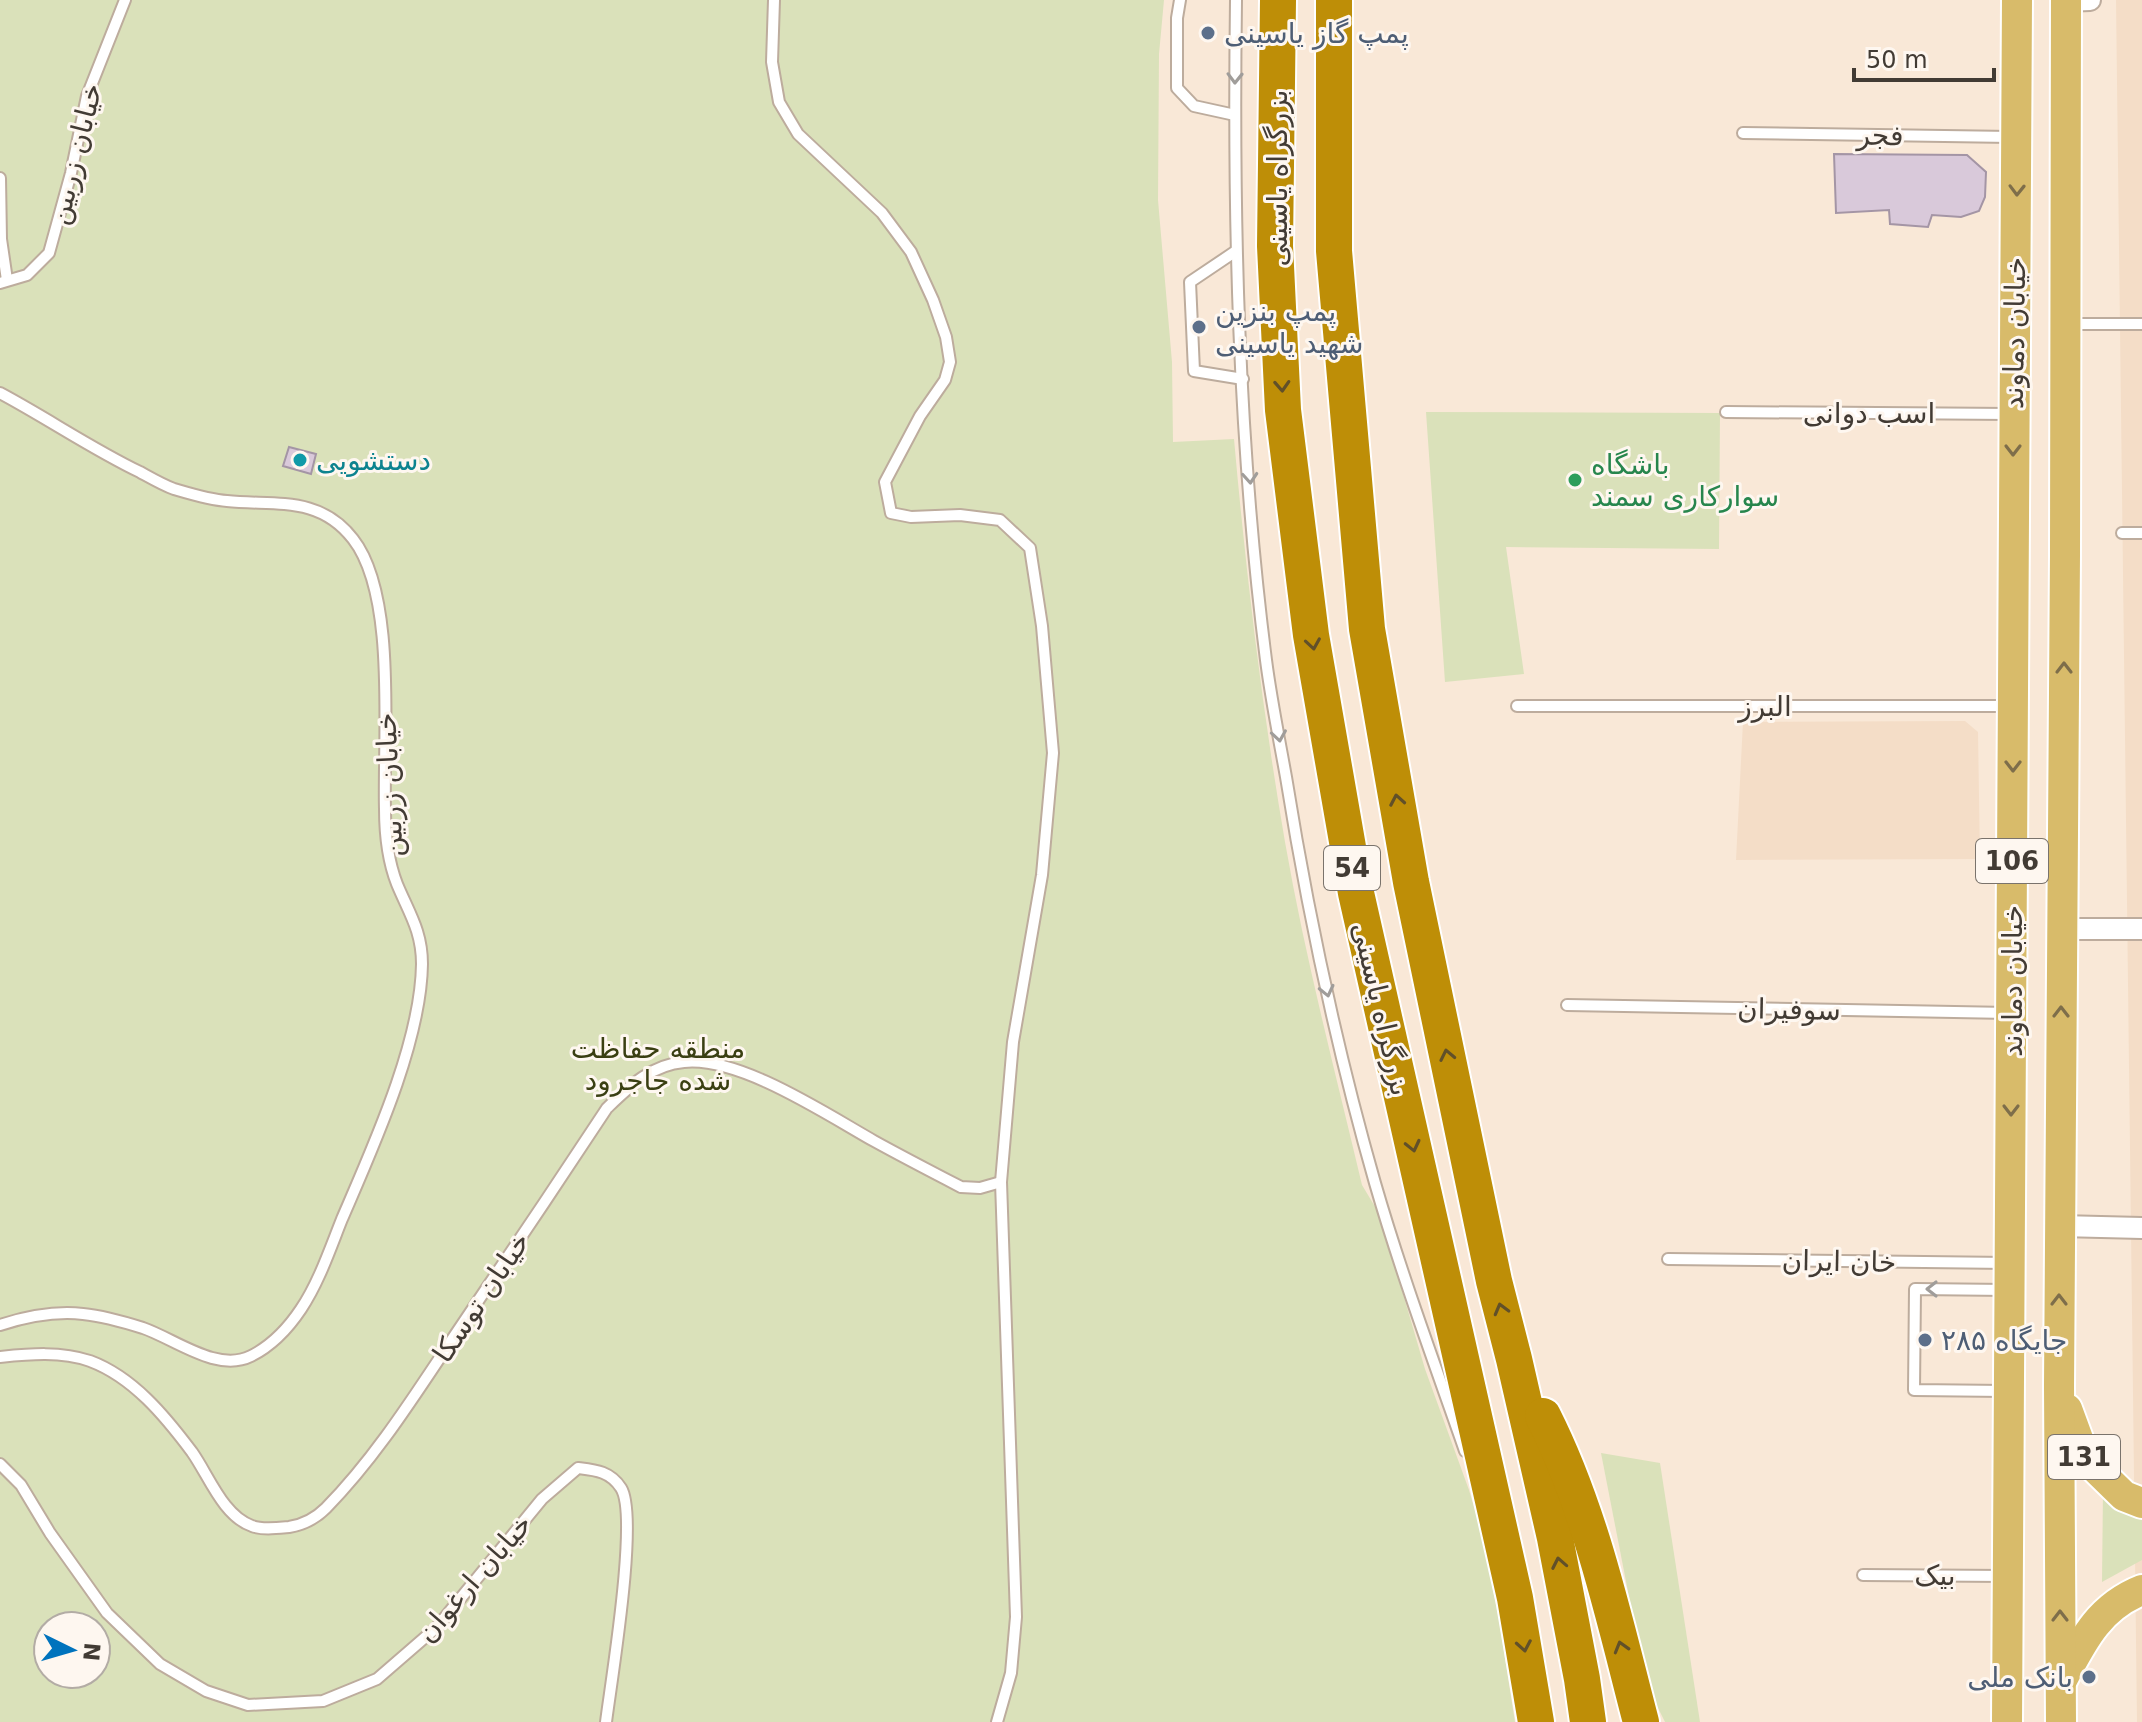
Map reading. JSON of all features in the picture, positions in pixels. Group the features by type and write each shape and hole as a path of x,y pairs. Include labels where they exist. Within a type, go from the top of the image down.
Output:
{"highway":[{"name":"بزرگراه یاسینی","path":"1278,0 1275,246 1282,395 1311,635 1356,893 1515,1598 1536,1722"},
{"name":"بزرگراه یاسینی","path":"1334,0 1334,251 1367,629 1411,882 1494,1281 1558,1554 1588,1722"},
{"path":"1514,1359 1570,1477 1600,1569 1641,1722"}],"main road":[{"name":"خیابان دماوند","path":"2007,1722 2017,0"},
{"name":"خیابان دماوند","path":"2061,1722 2059,1386 2066,0"},
{"name":"131","path":"2059,1386 2085,1458 2124,1496 2142,1503"},
{"path":"2060,1683 2086,1634 2120,1599 2142,1590"}],"street":[{"path":"2066,0 2090,0"},
{"path":"2062,929 2142,929"},
{"path":"2060,1226 2142,1228"}],"lane":[{"name":"خیابان زربین","path":"4,282 27,275 49,253 71,173 87,96 125,0"},
{"path":"774,0 772,62 779,102 798,134 882,213 911,252 946,337 950,362 945,380 920,416 885,482 891,513 911,517 960,515 1000,520 1030,548 1042,626 1053,753 1042,875 1013,1042 1001,1182 1016,1617 1011,1673 997,1722"},
{"path":"1180,0 1177,88 1194,106 1235,115"},
{"path":"1236,0 1236,251 1254,537 1266,660 1322,969 1375,1184 1471,1469"},
{"name":"فجر","path":"1743,133 2017,137"},
{"path":"0,178 4,282"},
{"path":"1236,251 1190,282 1191,325 1194,371 1243,379"},
{"path":"2065,324 2142,324"},
{"name":"خیابان زربین","path":"0,393 107,456 172,488 224,501 311,508 334,519 354,540 368,563 377,587 382,625 385,814 389,855 396,882 418,928 422,963 405,1057 361,1176 303,1307 289,1326 270,1343 249,1358 234,1361 199,1353 145,1329 81,1313 45,1315 0,1325"},
{"name":"اسب دوانی","path":"1726,412 2013,414"},
{"path":"2122,533 2142,533"},
{"name":"البرز","path":"1517,706 2013,706"},
{"name":"سوفیران","path":"1567,1005 2011,1013"},
{"name":"خیابان توسکا","path":"0,1357 63,1355 88,1361 120,1376 130,1382 183,1442 234,1515 253,1526 288,1527 303,1524 324,1511 387,1436 607,1108 638,1078 661,1067 684,1062 716,1063 785,1091 961,1187 980,1188 1001,1182"},
{"name":"خان ایران","path":"1668,1259 2010,1276"},
{"path":"2009,1391 1914,1390 1915,1289 2010,1276"},
{"name":"خیابان ارغوان","path":"0,1464 21,1485 50,1533 117,1623 160,1664 206,1691 248,1705 323,1701 377,1679 437,1627 542,1499 578,1468 603,1471 622,1489 626,1519 623,1601 606,1722"},
{"path":"1481,1497 1515,1598"},
{"name":"بیک","path":"1863,1575 2008,1576"}],"shaded area":[{"path":"2116,0 2142,0 2142,1722 2137,1722"},
{"path":"1965,721 1978,732 1980,859 1736,860 1743,722"}],"green space":[{"name":"منطقه حفاظت شده جاجرود","path":"0,0 1164,0 1159,54 1158,200 1172,362 1173,442 1234,439 1249,591 1269,741 1285,842 1311,971 1362,1185 1380,1215 1425,1369 1482,1534 1515,1722 0,1722"},
{"name":"باشگاه سوارکاری سمند","path":"1426,412 1720,413 1719,549 1506,547 1524,674 1445,682"},
{"path":"1601,1453 1660,1463 1700,1722 1665,1722 1646,1684"},
{"path":"2103,1490 2142,1511 2142,1560 2102,1582"}],"building":[{"path":"1834,154 1967,155 1986,172 1985,197 1979,211 1961,217 1932,215 1928,227 1890,224 1889,210 1836,213"},
{"name":"دستشویی","path":"289,447 316,454 311,474 283,466"}],"place":[{"name":"پمپ گاز یاسینی","path":"1208,33"},
{"name":"پمپ بنزین شهید یاسینی","path":"1199,327"},
{"name":"دستشویی","path":"300,460"},
{"name":"باشگاه سوارکاری سمند","path":"1575,480"},
{"name":"جایگاه ۲۸۵","path":"1925,1340"},
{"name":"بانک ملی","path":"2089,1677"}]}
